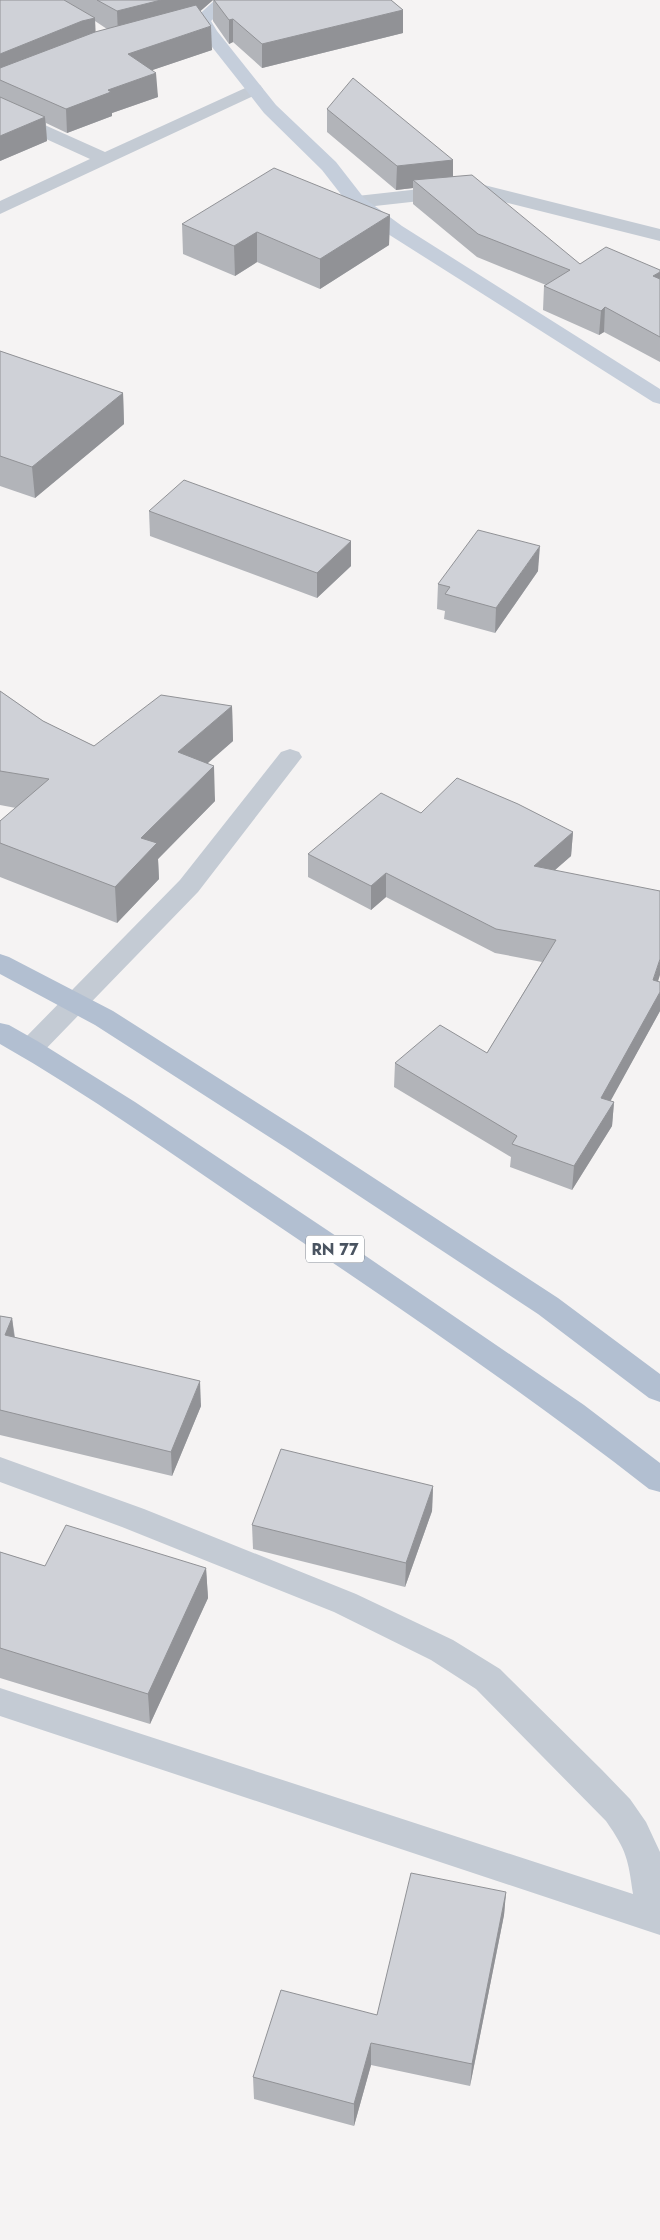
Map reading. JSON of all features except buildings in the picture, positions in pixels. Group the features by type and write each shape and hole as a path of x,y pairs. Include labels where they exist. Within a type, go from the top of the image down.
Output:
{"main road":[{"path":"226,0 195,22 227,56 270,109 330,166 357,202 395,230 660,398"},
{"path":"0,963 112,1024 548,1306 660,1390"},
{"name":"RN 77","path":"0,1032 30,1048 347,1258 557,1402 660,1480"}],"street":[{"path":"0,208 254,89"},
{"path":"0,111 104,158"},
{"path":"357,202 456,191 484,191 660,234"},
{"path":"30,1048 189,886 290,757"},
{"path":"0,1468 133,1518 346,1603 442,1650 488,1679 511,1700 618,1810 634,1833 645,1856 657,1919 0,1702"}]}
